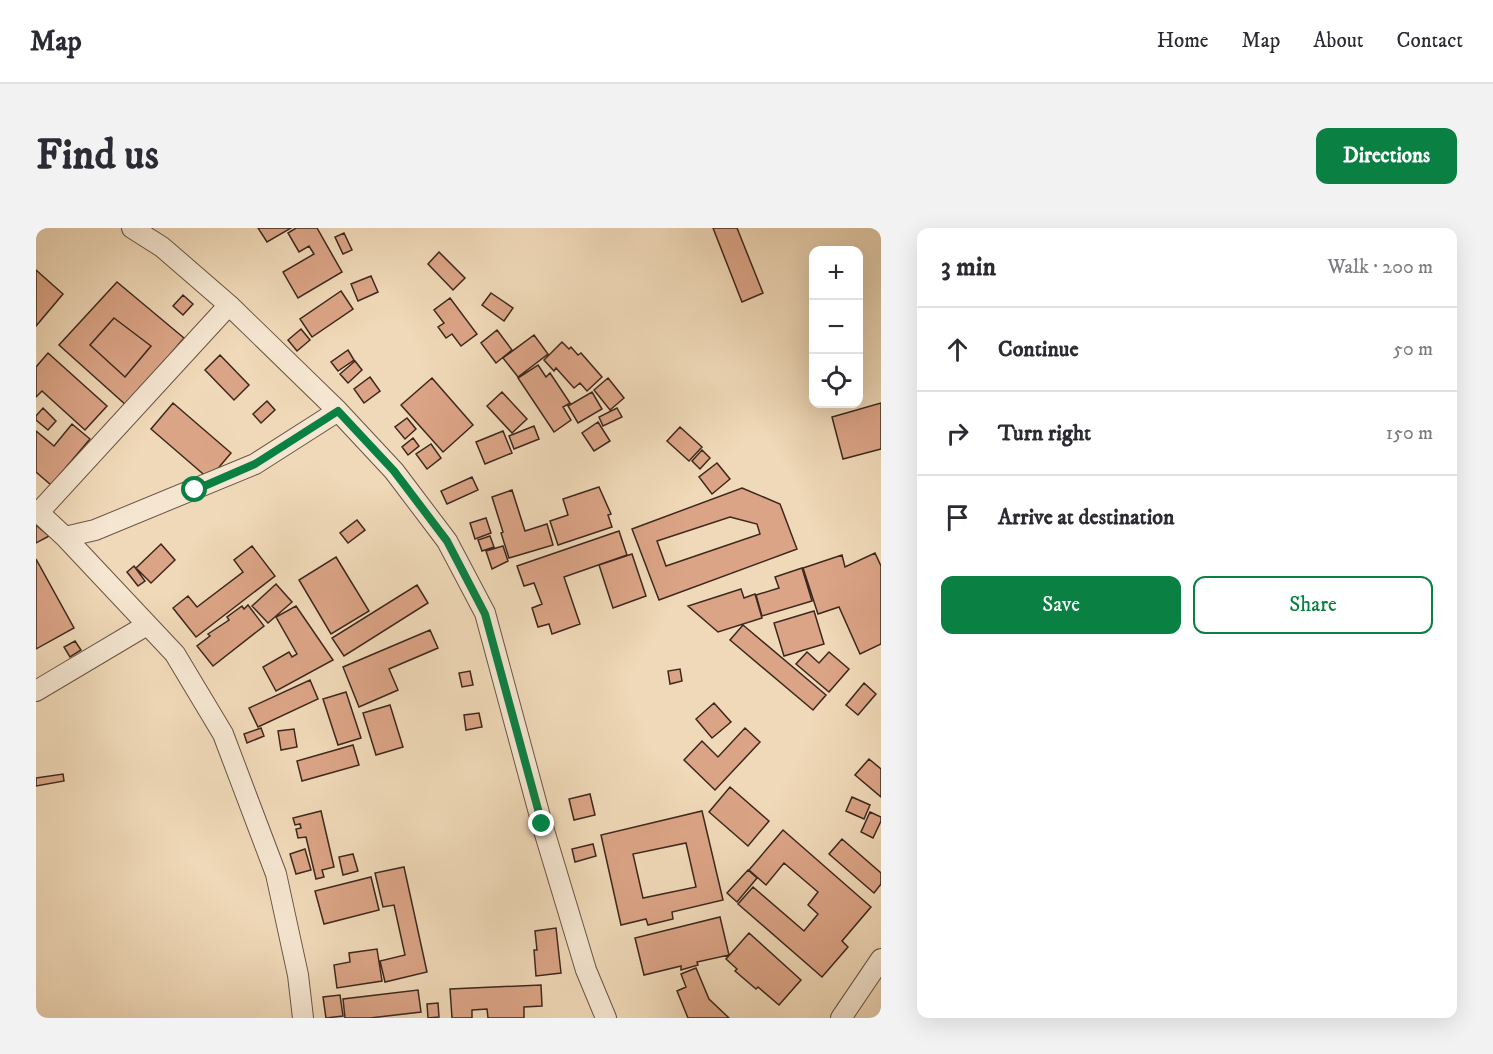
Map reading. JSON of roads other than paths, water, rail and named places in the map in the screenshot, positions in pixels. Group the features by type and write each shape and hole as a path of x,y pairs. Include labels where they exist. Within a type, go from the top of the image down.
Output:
{"street":[{"path":"132,228 162,247 229,305 338,411 394,471 447,541 485,614 542,824 586,970 606,1018"},
{"path":"229,305 38,511 175,654 223,734 276,874 298,975 303,1018"},
{"path":"65,537 95,530 255,464 338,411"},
{"path":"36,691 147,625"},
{"path":"841,1018 881,959"}]}
